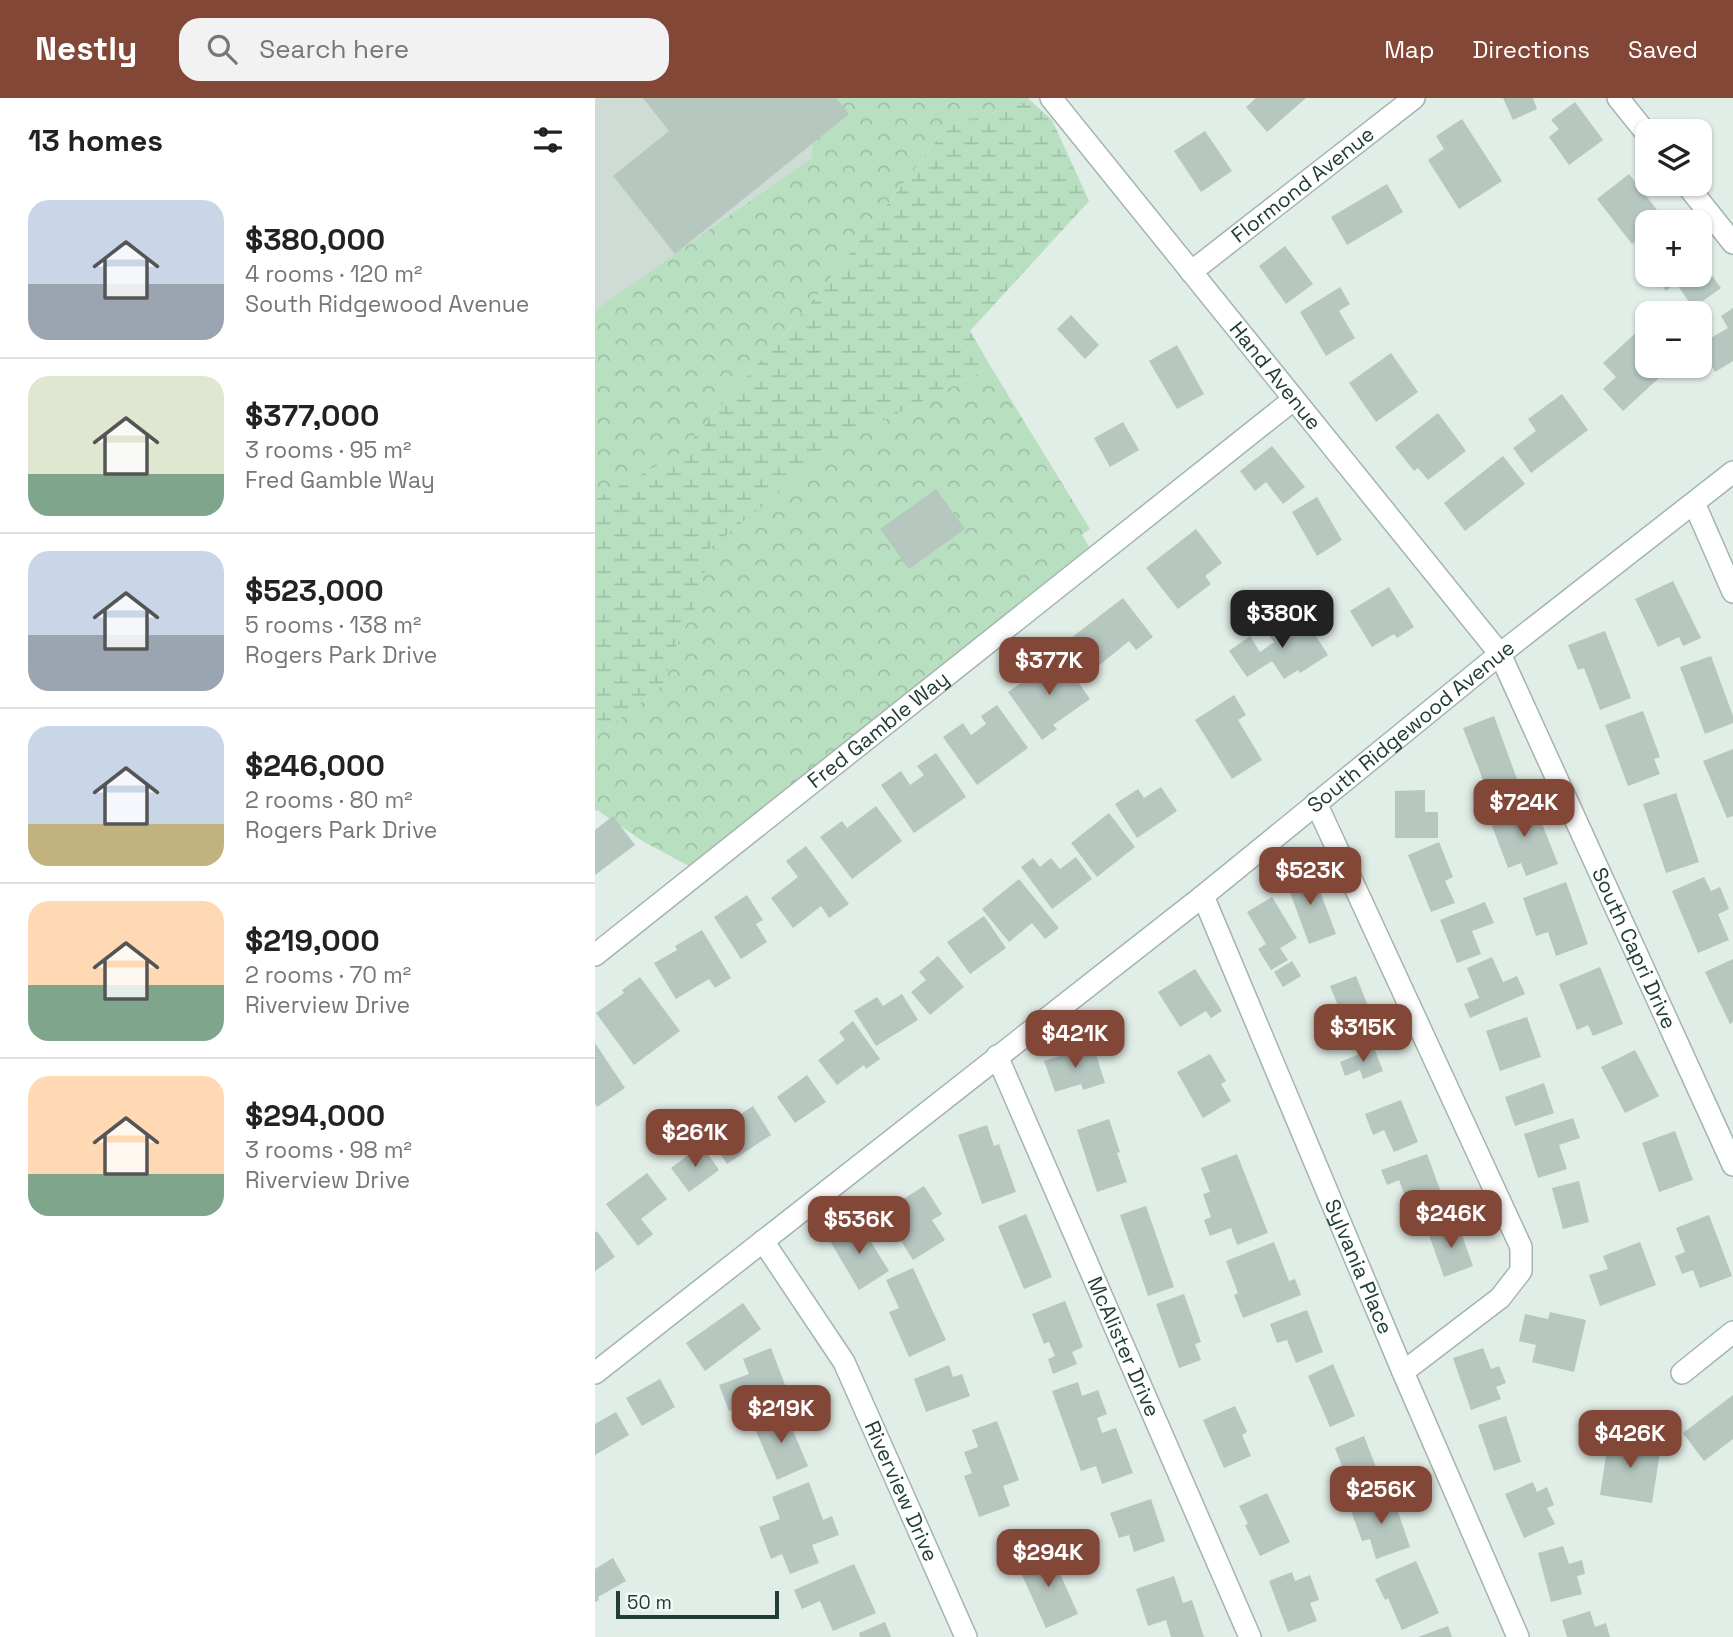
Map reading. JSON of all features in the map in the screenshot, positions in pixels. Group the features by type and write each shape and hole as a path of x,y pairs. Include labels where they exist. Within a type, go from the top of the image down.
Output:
{"street":[{"name":"Hand Avenue","path":"1051,98 1500,654"},
{"name":"Flormond Avenue","path":"1191,272 1414,98"},
{"path":"1618,98 1635,119"},
{"path":"1696,196 1733,243"},
{"name":"Fred Gamble Way","path":"595,955 1293,400"},
{"name":"South Ridgewood Avenue","path":"595,1373 1203,896 1500,654 1733,472"},
{"path":"1694,503 1733,592"},
{"name":"South Capri Drive","path":"1500,654 1733,1165"},
{"path":"1316,803 1521,1247 1521,1271 1500,1298 1403,1372"},
{"name":"Sylvania Place","path":"1203,896 1403,1372 1518,1637"},
{"name":"McAlister Drive","path":"997,1056 1250,1637"},
{"name":"Riverview Drive","path":"763,1241 844,1362 965,1637"},
{"path":"1682,1373 1733,1332"}],"shaded area":[{"path":"595,98 817,98 811,158 595,310"}],"green space":[{"path":"817,98 1028,98 1031,101 948,126 811,303 679,454 595,499 595,310 811,158"},
{"path":"1031,101 1052,120 1089,201 970,331 991,367 848,438 710,548 697,605 679,638 664,684 595,738 595,499 679,454 811,303 948,126"},
{"path":"991,367 1090,529 1082,535 1089,547 689,866 595,811 595,738 664,684 679,638 697,605 709,548 848,438"}],"building":[{"path":"643,98 836,98 849,114 675,254 613,176 669,131"},
{"path":"1256,98 1306,98 1267,132 1246,107"},
{"path":"1503,98 1533,98 1537,109 1513,120"},
{"path":"1575,102 1603,140 1569,165 1549,137 1559,129 1551,120"},
{"path":"1462,119 1502,181 1459,209 1428,160 1444,149 1436,136"},
{"path":"1205,131 1232,171 1201,192 1174,151"},
{"path":"1629,174 1635,182 1635,196 1646,196 1657,210 1635,210 1635,242 1632,244 1597,199"},
{"path":"1387,184 1403,212 1347,245 1331,217"},
{"path":"1285,246 1313,284 1286,304 1259,266"},
{"path":"1712,276 1721,288 1703,301 1688,301 1679,287 1712,287"},
{"path":"1340,287 1350,304 1339,311 1355,338 1326,356 1300,312"},
{"path":"1733,308 1733,361 1715,372 1712,367 1712,337 1728,328 1721,316"},
{"path":"1071,315 1099,345 1085,359 1057,329"},
{"path":"1635,334 1635,378 1659,378 1623,411 1603,389 1616,377 1603,363"},
{"path":"1177,345 1204,394 1177,409 1149,361"},
{"path":"1391,353 1418,392 1376,422 1349,383"},
{"path":"1562,394 1588,430 1531,473 1513,448 1536,431 1528,419"},
{"path":"1438,413 1466,451 1428,480 1418,468 1414,471 1395,447"},
{"path":"1123,422 1139,450 1110,467 1094,438"},
{"path":"1272,446 1305,487 1283,504 1266,482 1255,491 1240,471"},
{"path":"1503,456 1525,484 1465,531 1444,503"},
{"path":"936,489 965,529 909,569 880,529"},
{"path":"1317,497 1342,540 1317,556 1292,512"},
{"path":"1196,529 1222,563 1205,576 1211,584 1178,609 1146,568"},
{"path":"1673,581 1701,638 1683,646 1679,637 1658,647 1635,599"},
{"path":"1389,587 1414,627 1397,638 1394,634 1372,647 1350,611"},
{"path":"1123,598 1153,637 1136,650 1129,641 1091,672 1067,641"},
{"path":"1301,613 1328,655 1300,673 1298,670 1284,679 1272,661 1247,677 1229,651 1250,636 1260,652 1274,642 1269,635"},
{"path":"1605,631 1631,698 1600,710 1584,668 1578,670 1568,645"},
{"path":"1060,656 1090,699 1053,725 1057,729 1042,740 1008,692"},
{"path":"1711,656 1733,716 1733,723 1705,734 1680,667"},
{"path":"1234,695 1246,715 1238,720 1262,760 1232,779 1195,720"},
{"path":"997,705 1028,748 977,785 943,737 963,723 971,735 986,724 981,716"},
{"path":"1643,711 1660,757 1654,759 1660,774 1628,786 1605,725"},
{"path":"1494,716 1518,782 1488,793 1463,728"},
{"path":"1733,749 1733,816 1727,818 1703,761"},
{"path":"936,753 966,797 914,833 881,785 901,771 910,785 924,775 917,766"},
{"path":"1161,787 1177,811 1137,838 1115,804 1138,789 1144,798"},
{"path":"1425,790 1425,812 1438,812 1438,838 1395,838 1395,791"},
{"path":"1676,793 1699,862 1666,873 1643,804"},
{"path":"1533,801 1558,864 1526,876 1521,863 1508,868 1489,818"},
{"path":"876,806 902,841 852,879 820,837 842,821 847,828"},
{"path":"1109,813 1135,847 1097,877 1071,843"},
{"path":"613,816 635,845 595,875 595,830"},
{"path":"1439,842 1453,877 1445,881 1455,903 1431,912 1408,855"},
{"path":"806,846 849,904 829,918 821,906 793,928 771,898 798,877 786,861"},
{"path":"1076,857 1092,879 1052,909 1021,867 1033,858 1040,867 1051,858 1060,869"},
{"path":"1304,868 1311,888 1318,886 1336,934 1309,944 1284,876"},
{"path":"1704,877 1711,891 1720,887 1729,909 1718,914 1729,940 1698,953 1672,891"},
{"path":"1019,879 1059,928 1045,939 1032,923 1009,942 982,909"},
{"path":"1566,882 1588,944 1556,956 1548,932 1536,936 1523,898"},
{"path":"747,895 763,920 756,924 767,942 741,959 714,917"},
{"path":"1272,897 1297,938 1280,948 1288,960 1271,970 1258,949 1266,944 1247,912"},
{"path":"1485,902 1494,923 1472,931 1481,954 1457,963 1440,920"},
{"path":"984,916 1006,948 970,974 947,942"},
{"path":"702,930 731,978 715,988 709,979 676,999 654,963 677,950 675,946"},
{"path":"938,956 964,987 930,1015 911,992 926,980 919,972"},
{"path":"1492,957 1503,982 1517,976 1525,994 1470,1018 1464,1004 1479,998 1467,968"},
{"path":"1733,959 1733,1022 1730,1024 1705,972"},
{"path":"1292,961 1301,976 1283,987 1274,972"},
{"path":"1600,967 1623,1024 1593,1036 1588,1025 1577,1030 1559,984"},
{"path":"1195,969 1222,1011 1211,1018 1206,1011 1180,1027 1158,992"},
{"path":"1356,976 1375,1023 1349,1033 1330,986"},
{"path":"640,977 680,1031 634,1065 596,1013 624,993 622,990"},
{"path":"902,994 918,1020 876,1046 854,1011 877,997 883,1006"},
{"path":"1527,1017 1541,1057 1500,1071 1486,1031"},
{"path":"853,1021 880,1059 866,1069 864,1065 837,1085 818,1060 845,1040 839,1032"},
{"path":"595,1043 625,1088 597,1107 595,1103"},
{"path":"1093,1045 1105,1083 1083,1090 1081,1084 1055,1092 1044,1061"},
{"path":"1374,1048 1383,1071 1363,1079 1360,1070 1345,1076 1340,1062"},
{"path":"1635,1050 1659,1096 1625,1113 1601,1067"},
{"path":"1210,1054 1226,1081 1221,1084 1231,1101 1203,1118 1177,1072"},
{"path":"807,1075 826,1102 795,1123 777,1097"},
{"path":"1544,1083 1554,1113 1515,1126 1505,1097"},
{"path":"1401,1100 1418,1142 1394,1152 1384,1130 1373,1135 1365,1114"},
{"path":"753,1106 771,1135 727,1164 708,1135"},
{"path":"1573,1118 1580,1138 1559,1145 1567,1169 1538,1178 1524,1134"},
{"path":"1109,1119 1127,1182 1097,1192 1077,1130"},
{"path":"987,1125 994,1146 999,1144 1016,1192 982,1204 958,1135"},
{"path":"1675,1131 1693,1180 1659,1192 1642,1143"},
{"path":"702,1145 719,1170 689,1192 671,1168"},
{"path":"1237,1154 1268,1233 1237,1245 1231,1228 1210,1236 1204,1220 1211,1217 1203,1194 1210,1192 1201,1168"},
{"path":"1427,1154 1442,1195 1415,1204 1411,1192 1404,1194 1399,1180 1387,1185 1381,1170"},
{"path":"647,1173 667,1199 641,1219 653,1234 638,1246 606,1204"},
{"path":"1579,1181 1589,1222 1563,1229 1552,1188"},
{"path":"924,1186 942,1214 932,1220 945,1240 913,1260 883,1212"},
{"path":"1146,1206 1174,1287 1148,1296 1120,1215"},
{"path":"1026,1214 1052,1277 1024,1289 998,1226"},
{"path":"1709,1215 1732,1276 1700,1288 1693,1270 1682,1274 1675,1256 1685,1252 1676,1228"},
{"path":"859,1223 889,1271 859,1290 830,1241"},
{"path":"1458,1224 1473,1266 1444,1277 1429,1235"},
{"path":"597,1231 615,1257 595,1271 595,1233"},
{"path":"1274,1242 1289,1281 1295,1279 1301,1295 1243,1318 1234,1295 1238,1293 1226,1261"},
{"path":"1640,1242 1656,1285 1600,1306 1589,1275 1608,1269 1603,1256"},
{"path":"913,1268 946,1340 909,1357 889,1312 899,1308 886,1280"},
{"path":"1184,1294 1201,1342 1195,1344 1201,1360 1179,1368 1156,1304"},
{"path":"1065,1301 1083,1347 1072,1352 1077,1364 1053,1374 1048,1359 1055,1356 1049,1342 1044,1344 1032,1314"},
{"path":"743,1303 761,1329 705,1371 686,1343"},
{"path":"1307,1310 1323,1352 1296,1363 1287,1340 1277,1343 1270,1324"},
{"path":"1550,1312 1586,1320 1574,1372 1532,1362 1536,1345 1519,1341 1525,1314 1548,1319"},
{"path":"771,1348 787,1390 729,1411 719,1385 749,1374 743,1359"},
{"path":"1483,1348 1491,1369 1499,1366 1506,1383 1496,1387 1501,1399 1471,1410 1453,1358"},
{"path":"1333,1364 1355,1416 1330,1427 1308,1376"},
{"path":"949,1365 953,1377 962,1374 970,1396 926,1412 914,1379"},
{"path":"660,1379 675,1407 642,1426 626,1398"},
{"path":"1078,1382 1082,1396 1098,1390 1107,1414 1097,1418 1102,1433 1116,1428 1133,1473 1102,1484 1096,1466 1081,1471 1052,1391"},
{"path":"1733,1395 1733,1439 1704,1461 1683,1433"},
{"path":"1235,1406 1247,1432 1242,1435 1251,1456 1224,1468 1203,1420"},
{"path":"784,1410 808,1466 777,1480 753,1424"},
{"path":"616,1412 629,1435 595,1455 595,1424"},
{"path":"1506,1416 1521,1462 1494,1471 1478,1425"},
{"path":"997,1421 1019,1480 1003,1486 1010,1506 979,1517 964,1476 972,1473 964,1452 978,1447 972,1430"},
{"path":"1364,1436 1380,1478 1351,1489 1335,1448"},
{"path":"1609,1437 1661,1446 1652,1503 1600,1495"},
{"path":"809,1482 823,1520 832,1516 839,1535 812,1545 819,1563 790,1574 782,1554 771,1559 759,1527 780,1519 772,1497"},
{"path":"1533,1482 1537,1492 1547,1487 1554,1505 1547,1508 1555,1524 1524,1538 1505,1494"},
{"path":"1267,1493 1290,1542 1260,1556 1239,1506"},
{"path":"1392,1494 1410,1547 1376,1559 1370,1539 1362,1541 1350,1508"},
{"path":"1151,1499 1165,1541 1134,1552 1129,1535 1119,1538 1110,1513"},
{"path":"1563,1546 1569,1564 1582,1560 1585,1574 1577,1576 1582,1594 1551,1602 1538,1553"},
{"path":"1049,1549 1078,1614 1046,1628 1017,1564"},
{"path":"613,1558 626,1581 598,1597 599,1600 595,1602 595,1569"},
{"path":"1416,1561 1439,1613 1402,1630 1388,1598 1385,1600 1375,1579"},
{"path":"854,1564 876,1613 833,1631 820,1601 802,1609 794,1590"},
{"path":"1292,1572 1295,1581 1310,1575 1319,1600 1310,1603 1317,1621 1288,1632 1269,1581"},
{"path":"1174,1576 1183,1603 1192,1600 1204,1637 1171,1637 1166,1620 1148,1626 1136,1589"},
{"path":"1590,1611 1595,1627 1606,1623 1610,1637 1567,1637 1562,1620"},
{"path":"885,1622 891,1637 860,1637 859,1633"},
{"path":"1448,1626 1452,1637 1418,1637"}]}
